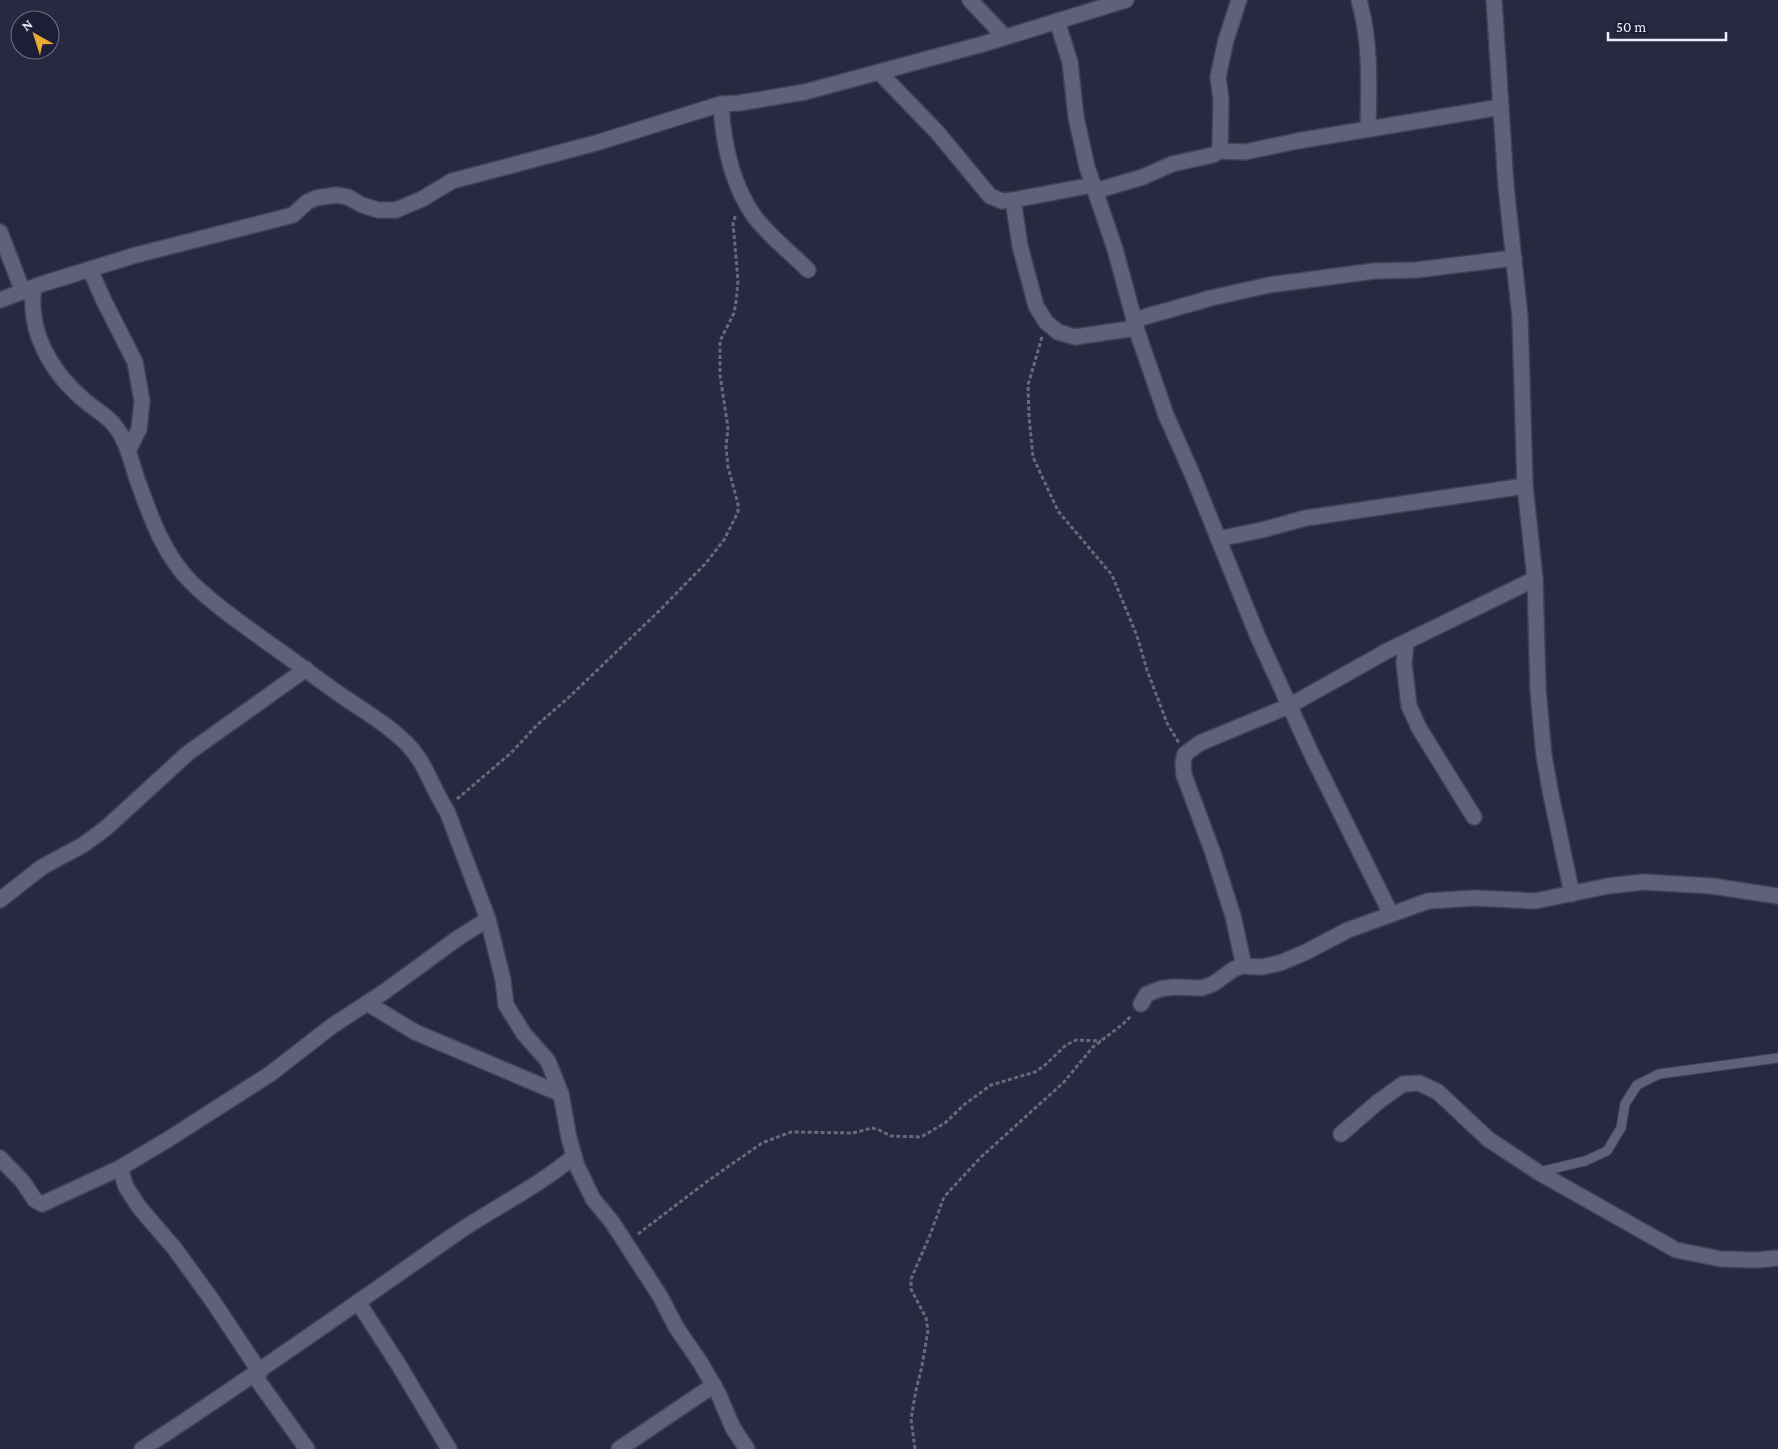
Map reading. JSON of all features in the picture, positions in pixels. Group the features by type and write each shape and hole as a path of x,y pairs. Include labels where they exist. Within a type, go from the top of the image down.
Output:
{"street":[{"path":"970,0 1005,37"},
{"path":"0,300 28,289 136,255 293,215 307,202 316,198 348,197 362,205 378,210 396,210 422,199 452,180 596,143 721,104 739,103 805,92 1005,37 1126,0"},
{"path":"1220,151 1221,100 1218,77 1226,40 1239,0"},
{"path":"1359,0 1368,42 1370,69 1368,128"},
{"path":"1494,0 1506,186 1520,317 1524,486 1535,579 1538,690 1544,756 1572,894"},
{"path":"1057,21 1070,62 1076,117 1087,167 1115,248 1135,324 1166,415 1258,637 1289,706 1391,914"},
{"path":"879,72 937,132 990,196 1002,201 1094,188 1143,177 1172,164 1195,160 1220,151 1245,152 1368,128 1501,107"},
{"path":"721,104 723,131 734,176 744,199 756,217 808,270"},
{"path":"1014,200 1020,246 1036,306 1046,322 1058,332 1075,337 1135,324 1211,298 1269,285 1374,271 1416,270 1514,258"},
{"path":"0,232 28,289 38,336 44,350 70,388 103,414 116,427 128,451 159,535 175,564 213,602 385,725 407,744 425,767 437,796 447,811 488,919 503,980 506,1005 524,1034 548,1061 561,1094 574,1156 593,1199 612,1222 660,1296 676,1327 714,1385 734,1428 747,1449"},
{"path":"90,269 135,362 142,400 139,429 128,451"},
{"path":"1218,539 1306,518 1524,486"},
{"path":"1244,966 1233,916 1184,775 1183,764 1185,754 1200,743 1289,706 1406,642 1535,579"},
{"path":"1406,642 1404,663 1409,706 1420,728 1474,817"},
{"path":"0,900 42,867 82,845 106,828 188,753 306,669"},
{"path":"1140,1004 1147,994 1160,989 1173,987 1202,988 1213,984 1234,969 1244,966 1262,967 1280,963 1348,930 1428,901 1475,898 1535,902 1608,886 1643,882 1712,886 1778,896"},
{"path":"0,1158 23,1182 35,1200 42,1204 120,1168 270,1074 332,1026 488,919"},
{"path":"367,1003 415,1032 561,1094"},
{"path":"1341,1134 1378,1102 1403,1084 1419,1083 1438,1092 1488,1139 1538,1172 1676,1250 1721,1259 1757,1260 1778,1258"},
{"path":"142,1449 257,1373 478,1219 513,1199 574,1156"},
{"path":"120,1168 126,1187 139,1207 175,1249 212,1300 306,1449"},
{"path":"358,1302 449,1449"},
{"path":"619,1449 714,1385"}],"lane":[{"path":"1538,1172 1585,1161 1608,1151 1621,1128 1625,1104 1637,1085 1659,1074 1778,1058"}],"path":[{"path":"447,811 460,795 511,753 537,725 658,613 705,564 724,540 738,512 738,504 728,468 726,447 728,428 720,375 720,341 734,313 736,302 738,281 733,223 744,199"},
{"path":"1046,322 1028,385 1028,417 1033,457 1058,511 1112,575 1137,636 1147,670 1167,723 1185,754"},
{"path":"915,1449 911,1419 928,1330 926,1318 911,1289 911,1278 944,1197 980,1158 1064,1082 1093,1048 1124,1024 1140,1004"},
{"path":"625,1244 709,1180 762,1143 792,1132 854,1133 872,1128 891,1136 921,1137 945,1123 965,1104 991,1085 1035,1072 1066,1045 1076,1040 1101,1041"}]}
